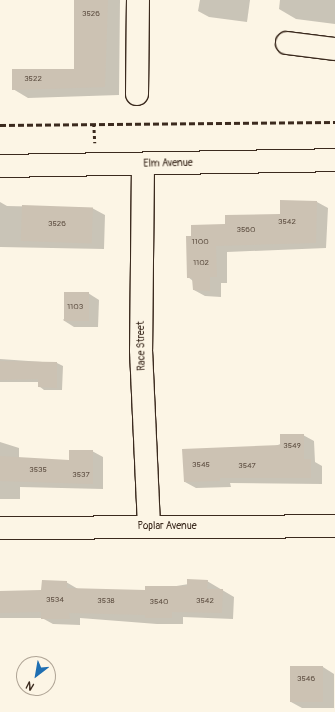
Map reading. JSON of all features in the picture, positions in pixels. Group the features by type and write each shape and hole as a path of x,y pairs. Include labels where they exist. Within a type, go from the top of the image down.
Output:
{"street":[{"path":"136,94 138,0"},
{"path":"287,44 335,49"},
{"name":"Elm Avenue","path":"0,166 143,165 335,160"},
{"name":"Race Street","path":"143,165 141,350 149,527"},
{"name":"Poplar Avenue","path":"0,528 335,526"}],"building":[{"path":"74,0 108,0 105,87 12,90 12,69 74,69"},
{"path":"280,200 317,201 316,243 216,246 217,277 210,277 210,291 193,290 192,278 187,278 186,236 191,236 191,225 225,224 225,215 280,214"},
{"path":"22,205 93,207 92,243 21,241"},
{"path":"64,292 89,292 89,321 64,321"},
{"path":"0,361 57,362 57,388 38,387 38,379 0,380"},
{"path":"280,434 304,434 304,459 311,459 311,478 220,478 220,481 184,482 182,449 280,445"},
{"path":"69,450 93,450 93,484 0,481 0,456 69,460"},
{"path":"187,579 208,580 207,589 223,589 222,613 172,612 172,618 145,618 145,615 69,613 70,619 41,619 41,612 0,613 0,591 41,590 42,580 67,581 67,588 145,590 145,586 187,586"},
{"path":"290,666 323,666 323,702 290,702"}],"railway":[{"path":"0,125 335,122"}]}
